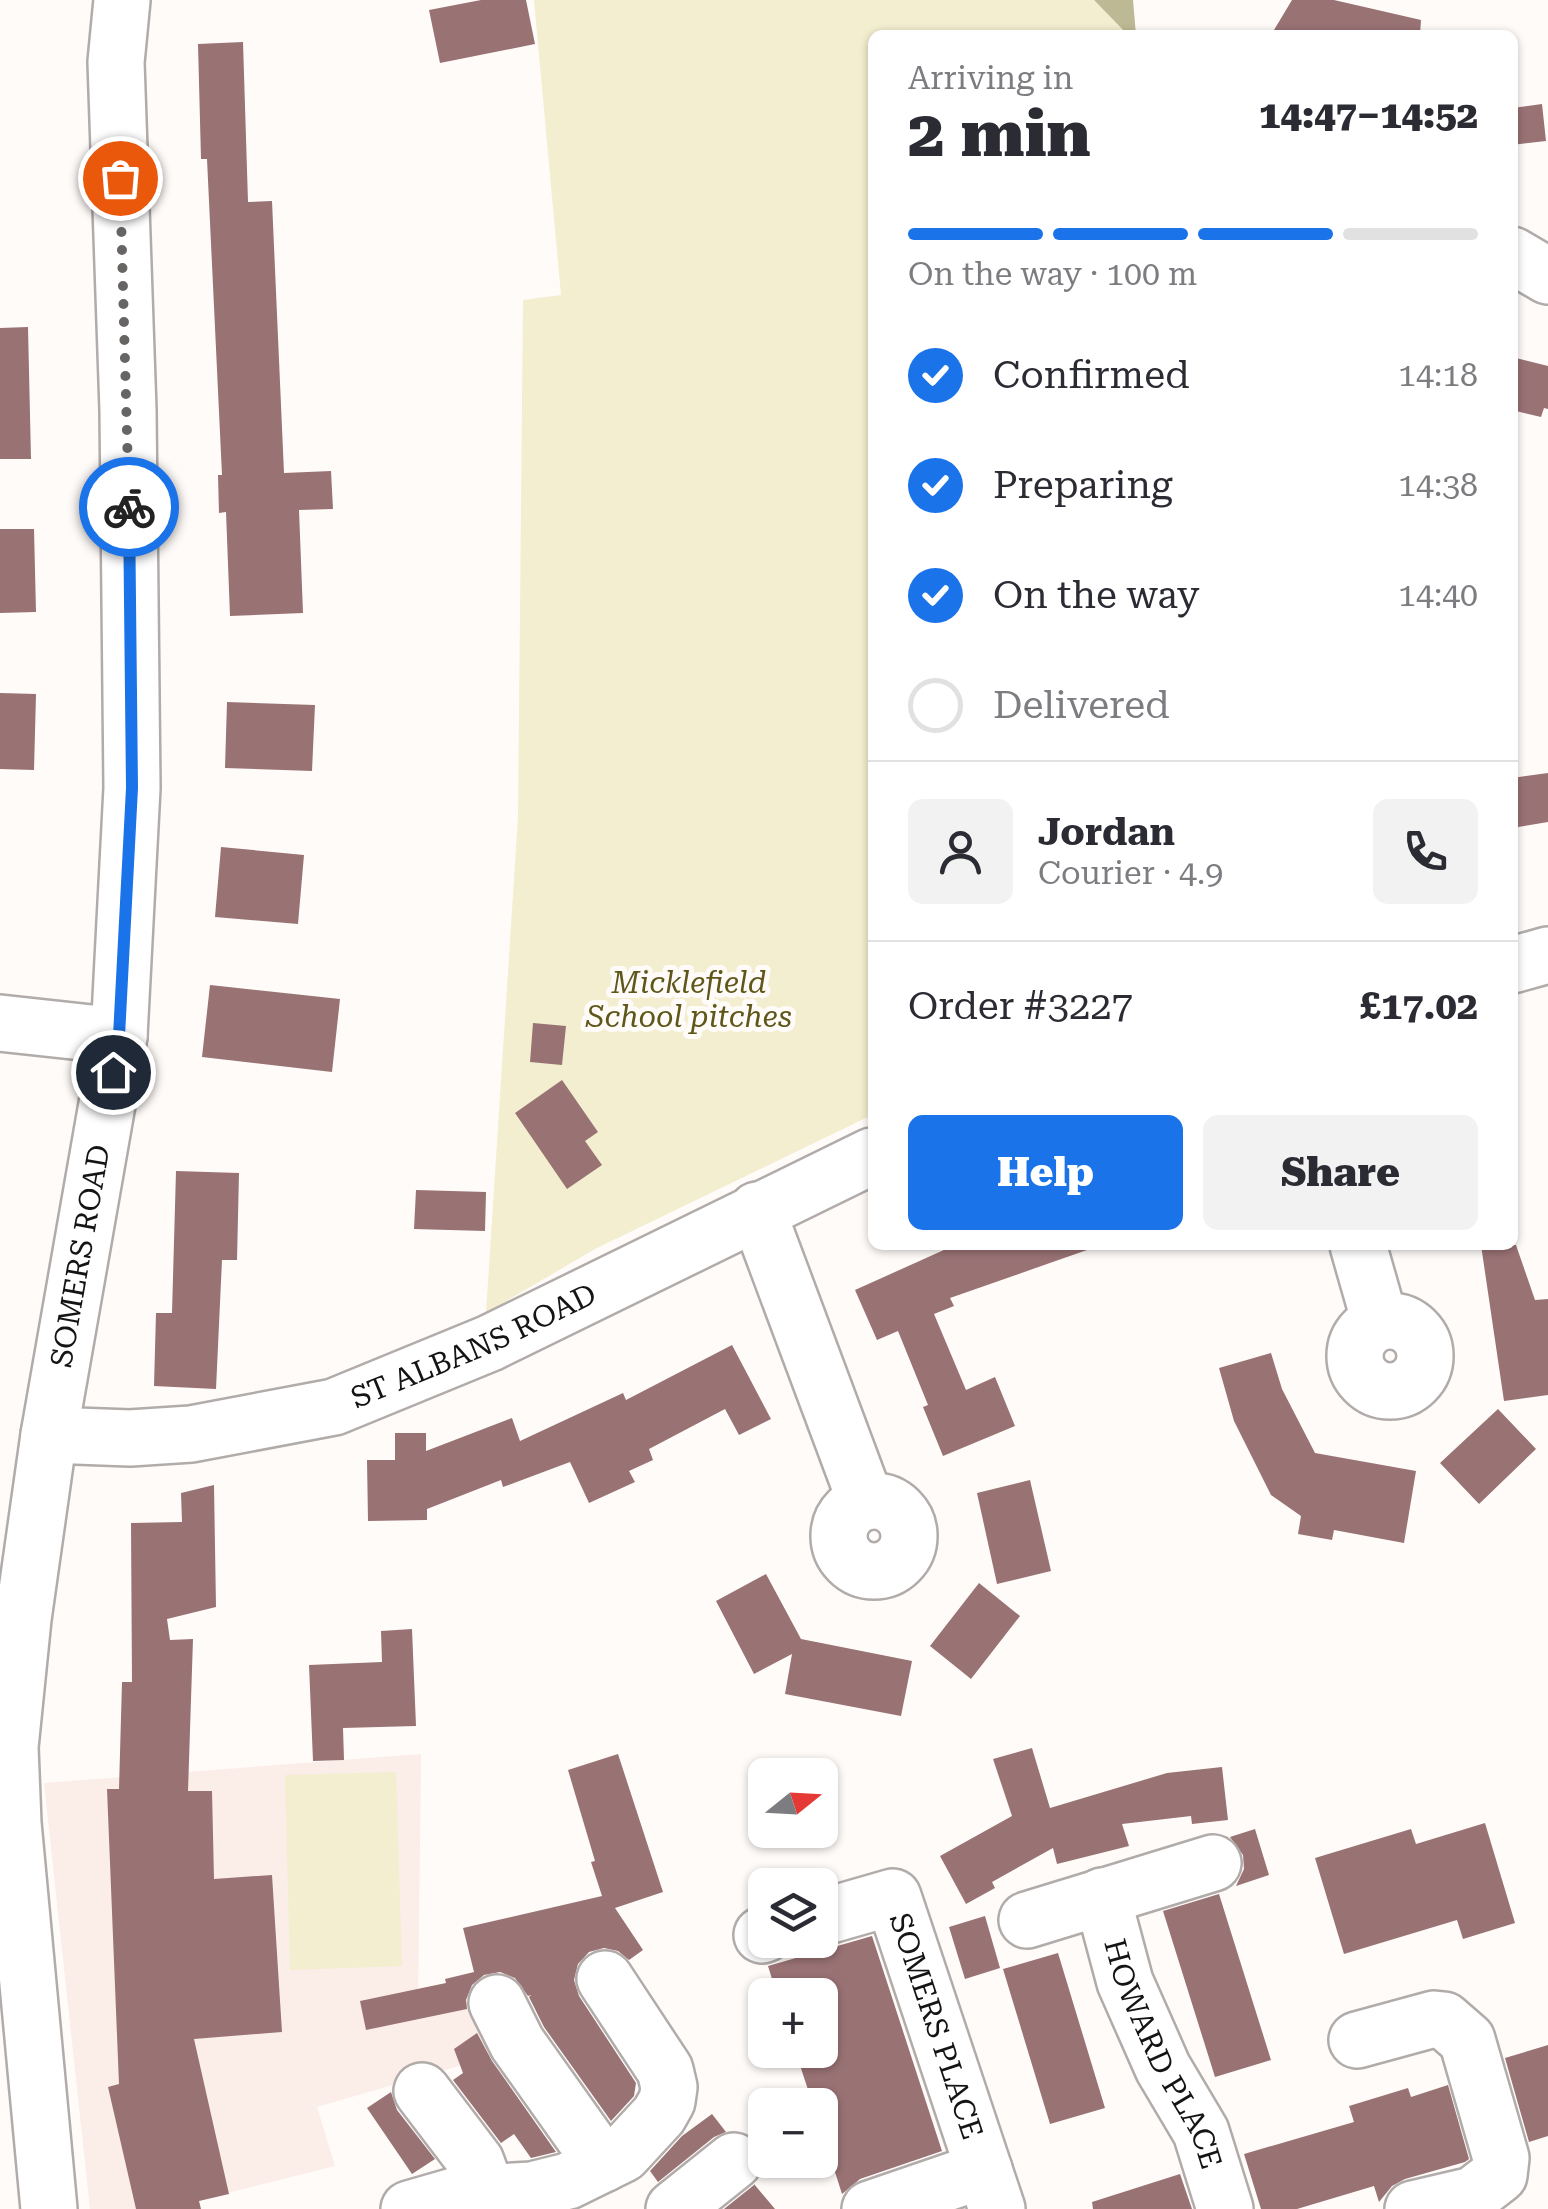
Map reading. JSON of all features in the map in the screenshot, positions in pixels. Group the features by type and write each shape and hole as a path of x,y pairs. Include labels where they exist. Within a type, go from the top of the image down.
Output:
{"street":[{"name":"SOMERS ROAD","path":"49,2209 14,1842 10,1747 23,1618 20,1491 50,1435 119,1036 132,788 128,410 116,62 122,0"},
{"path":"1518,259 1548,276"},
{"path":"1518,964 1548,956"},
{"path":"0,1023 119,1036"},
{"name":"ST ALBANS ROAD","path":"50,1435 130,1438 191,1434 334,1407 490,1343 868,1158"},
{"path":"757,1210 866,1502"},
{"path":"1359,1250 1380,1322"},
{"name":"HOWARD PLACE","path":"1027,1920 1214,1862"},
{"name":"HOWARD PLACE","path":"1102,1896 1125,1982 1163,2068 1201,2132 1225,2209"},
{"name":"SOMERS PLACE","path":"838,1913 893,1898 990,2190 870,2209"},
{"path":"409,2209 461,2194 532,2190 568,2182 613,2159 659,2115 668,2100 665,2070 605,1979"},
{"path":"497,2003 517,2043 613,2159 672,2209 734,2161"},
{"path":"1357,2040 1434,2019 1444,2020 1466,2040 1475,2061 1501,2158 1499,2175 1473,2195 1413,2209"},
{"path":"422,2091 476,2162 486,2192"}],"shaded area":[{"path":"1094,0 1133,0 1136,30 1123,30"},
{"path":"421,1754 418,2011 473,1999 493,2056 317,2107 335,2166 163,2209 90,2209 44,1783"}],"green space":[{"name":"Micklefield School pitches","path":"534,0 1094,0 1123,30 868,30 868,1117 595,1249 486,1313 518,817 523,300 561,295"},
{"path":"396,1772 402,1966 290,1970 285,1775"}],"building":[{"path":"481,0 526,0 535,44 440,63 429,10"},
{"path":"1292,0 1334,0 1421,20 1420,30 1274,30"},
{"path":"243,42 248,202 272,201 284,473 331,471 333,509 299,510 303,613 230,616 226,512 219,513 218,475 222,475 207,159 201,159 198,44"},
{"path":"1542,104 1546,141 1518,144 1518,107"},
{"path":"28,327 31,459 0,459 0,328"},
{"path":"1518,358 1548,366 1548,409 1544,408 1541,417 1518,411"},
{"path":"0,529 34,529 36,612 0,613"},
{"path":"0,693 36,694 34,770 0,769"},
{"path":"227,702 315,705 312,771 225,768"},
{"path":"1548,773 1548,822 1518,827 1518,777"},
{"path":"221,847 304,855 298,924 215,917"},
{"path":"210,985 340,999 332,1072 202,1057"},
{"path":"533,1023 566,1026 562,1065 530,1062"},
{"path":"562,1080 598,1132 585,1141 602,1165 567,1189 515,1113"},
{"path":"176,1171 239,1173 237,1260 222,1260 216,1389 154,1386 156,1313 172,1313"},
{"path":"416,1190 486,1192 485,1231 414,1229"},
{"path":"944,1250 1087,1250 950,1298 954,1306 934,1314 966,1390 995,1377 1015,1426 943,1456 923,1407 928,1405 898,1331 877,1340 855,1290"},
{"path":"1482,1250 1518,1250 1535,1300 1548,1299 1548,1395 1504,1401"},
{"path":"732,1345 771,1419 739,1435 725,1409 649,1449 653,1460 629,1471 635,1482 589,1503 570,1462 503,1487 501,1480 427,1509 427,1520 368,1521 367,1460 395,1460 395,1433 426,1433 426,1451 512,1418 520,1441 623,1393 626,1400"},
{"path":"1271,1353 1282,1389 1315,1453 1416,1471 1404,1543 1334,1530 1332,1540 1298,1534 1301,1516 1271,1495 1234,1421 1219,1368"},
{"path":"1498,1409 1536,1449 1479,1504 1440,1463"},
{"path":"1030,1480 1051,1571 997,1584 977,1493"},
{"path":"214,1485 216,1607 167,1619 170,1640 193,1639 188,1791 212,1791 214,1879 272,1875 282,2032 194,2039 229,2194 199,2201 201,2209 136,2209 108,2087 119,2084 107,1789 119,1789 122,1682 132,1682 131,1523 182,1522 181,1493"},
{"path":"766,1574 801,1639 912,1661 901,1716 785,1694 792,1654 754,1674 716,1601"},
{"path":"979,1583 1020,1616 971,1679 930,1646"},
{"path":"412,1629 416,1726 343,1728 344,1760 313,1761 309,1665 382,1662 381,1631"},
{"path":"1032,1748 1050,1808 1167,1773 1222,1767 1228,1820 1192,1824 1191,1816 1122,1824 1129,1846 1057,1864 1053,1848 992,1882 995,1888 966,1904 940,1856 1012,1816 993,1759"},
{"path":"618,1754 663,1892 615,1908 643,1950 629,1960 618,1951 604,1948 589,1952 578,1964 574,1980 579,1996 636,2083 634,2096 611,2121 544,2027 531,1995 515,1978 500,1972 484,1975 472,1985 467,2009 366,2030 360,2001 446,1983 445,1979 474,1972 463,1928 602,1896 568,1770"},
{"path":"1485,1823 1515,1923 1463,1939 1457,1920 1344,1954 1315,1858 1411,1829 1416,1844"},
{"path":"1255,1829 1269,1875 1236,1886 1244,1869 1243,1855 1230,1837"},
{"path":"1219,1894 1271,2060 1215,2077 1163,1911"},
{"path":"985,1916 1000,1968 965,1979 949,1927"},
{"path":"872,1936 942,2151 860,2179 842,2194 837,2178 838,2088 807,2088 801,2068 838,2068 838,1978 772,1978 768,1966 796,1958 838,1958 838,1946"},
{"path":"1058,1953 1105,2108 1050,2124 1003,1969"},
{"path":"477,2033 556,2152 531,2158 514,2134 501,2143 453,2080 463,2073 454,2049"},
{"path":"1548,2045 1548,2136 1529,2142 1505,2058"},
{"path":"1448,2085 1469,2159 1465,2162 1405,2179 1392,2186 1379,2202 1374,2186 1297,2209 1261,2209 1244,2154 1354,2122 1349,2106 1408,2088 1411,2097"},
{"path":"391,2092 397,2110 435,2159 412,2174 367,2108"},
{"path":"712,2114 726,2132 714,2137 658,2182 650,2171 682,2136"},
{"path":"1180,2174 1192,2209 1093,2209 1092,2202"},
{"path":"754,2185 775,2209 724,2209"}],"way so far":[{"path":"120,178 129,507"}],"route":[{"path":"113,1072 119,1036 132,788 129,507"}]}
